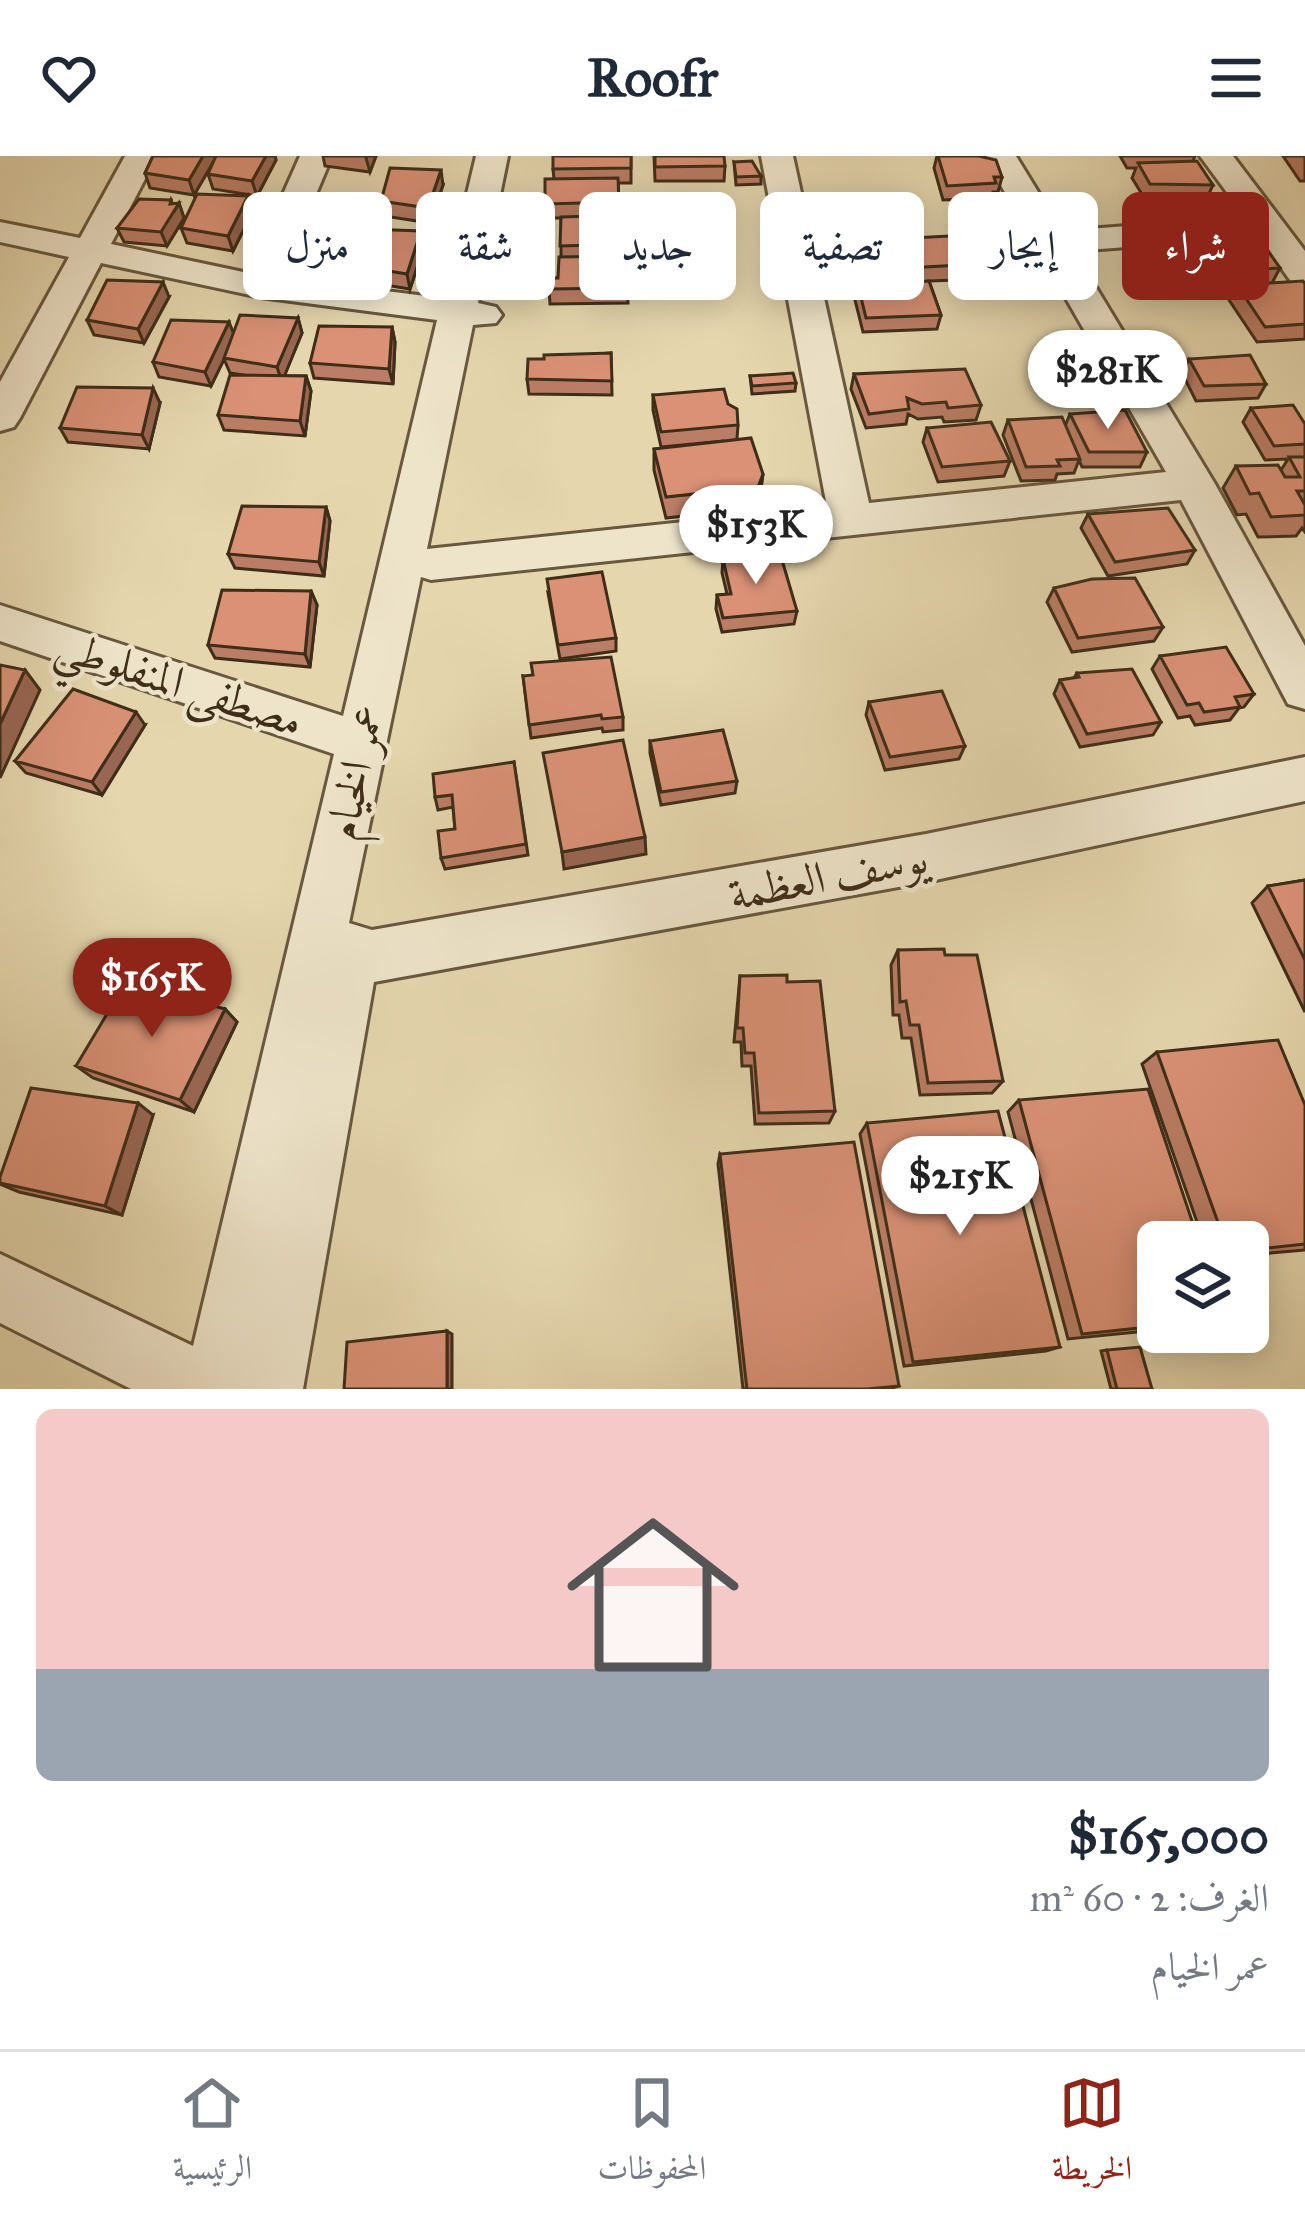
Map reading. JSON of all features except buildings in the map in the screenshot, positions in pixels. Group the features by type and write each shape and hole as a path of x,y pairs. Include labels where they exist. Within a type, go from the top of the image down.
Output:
{"street":[{"path":"0,418 141,156"},
{"path":"300,192 316,156"},
{"name":"عمر الخيام","path":"268,1389 430,564 492,156"},
{"name":"عمر الخيام","path":"218,1389 360,742 513,156"},
{"path":"777,156 851,520"},
{"path":"1000,156 1022,192"},
{"path":"1216,156 1243,192"},
{"path":"1269,227 1305,275"},
{"path":"0,232 243,283"},
{"path":"366,300 471,314"},
{"path":"1086,300 1194,484 1305,690"},
{"path":"0,327 44,336"},
{"path":"430,564 1194,484"},
{"name":"مصطفى المنفلوطي","path":"0,623 360,742"},
{"name":"يوسف العظمة","path":"350,960 926,858 1305,779"},
{"path":"0,1287 205,1389"}]}
